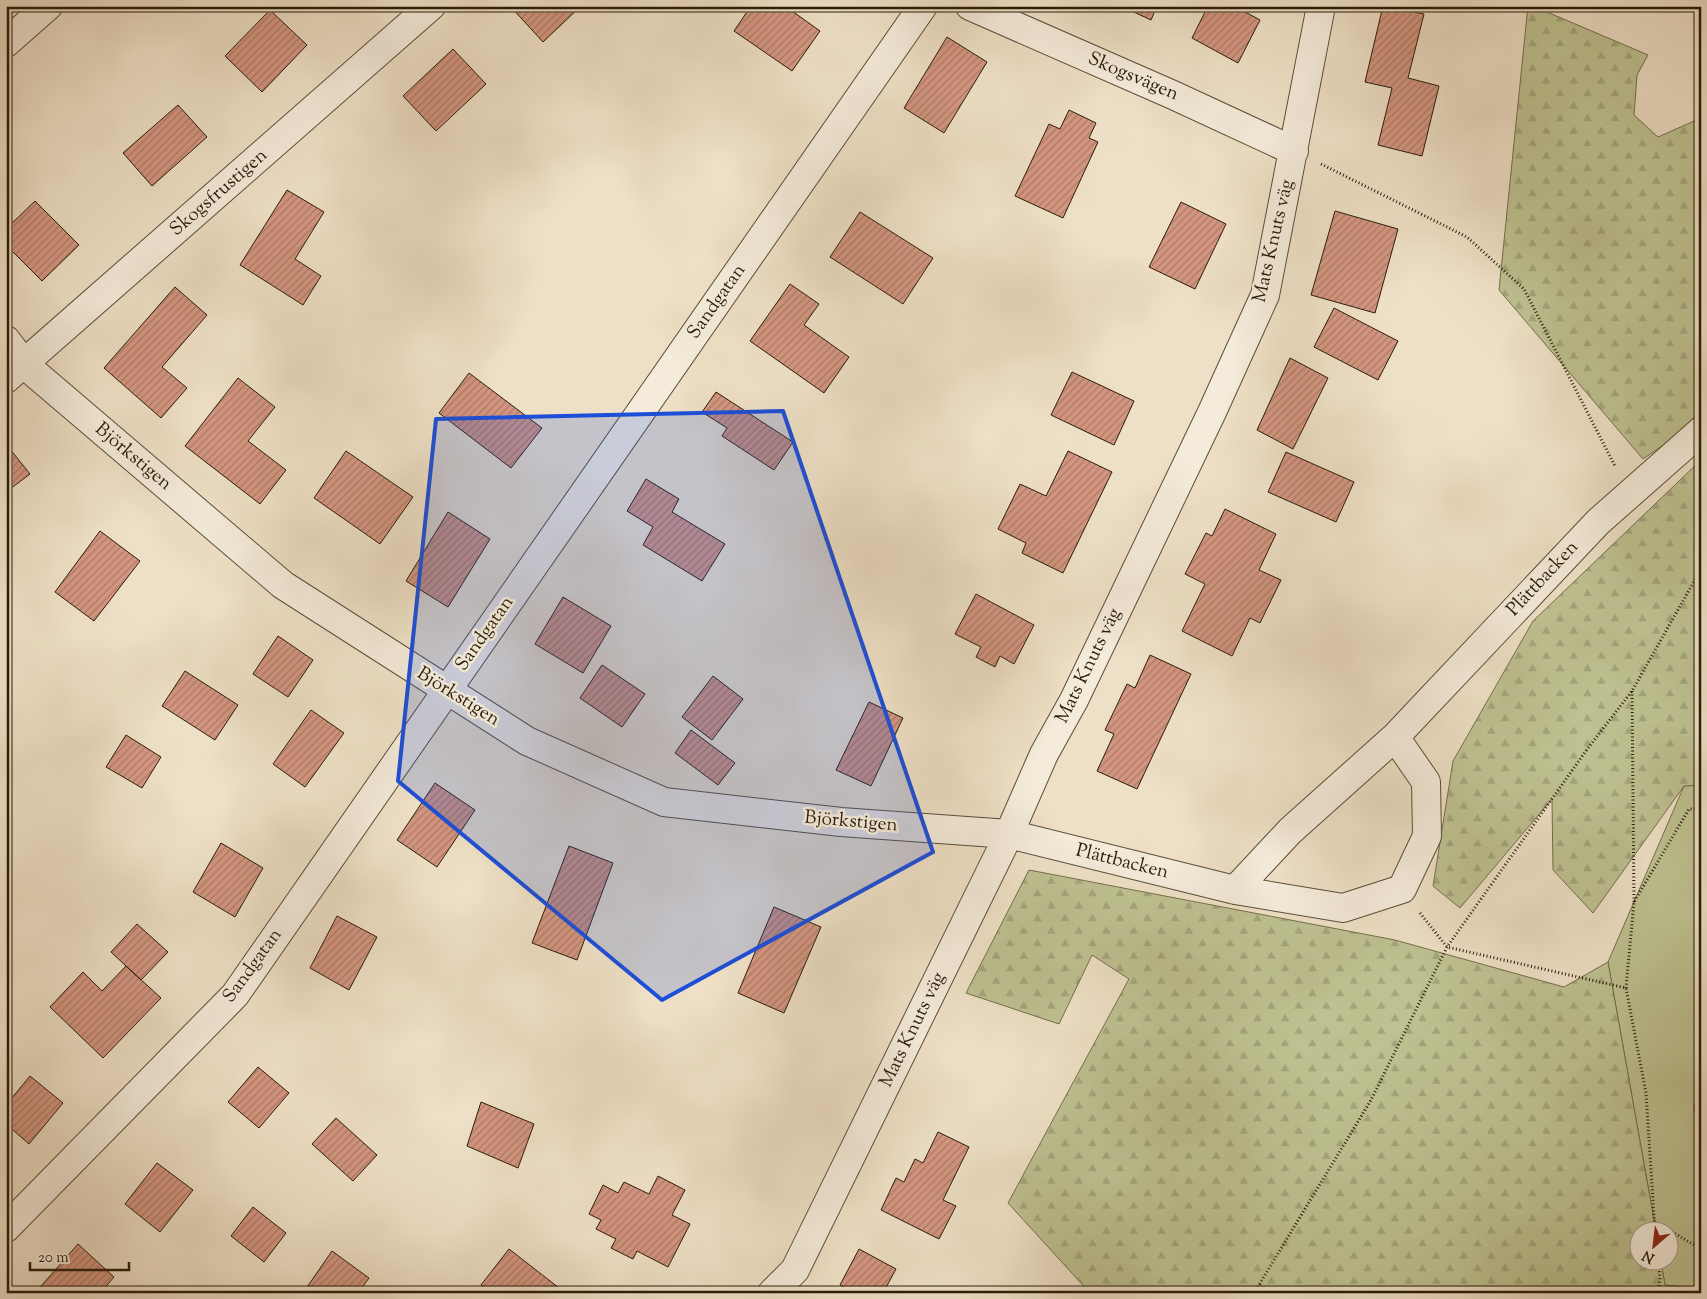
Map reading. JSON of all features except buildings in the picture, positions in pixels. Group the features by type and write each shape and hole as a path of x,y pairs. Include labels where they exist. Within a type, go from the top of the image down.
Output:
{"street":[{"path":"6,43 48,6"},
{"name":"Skogsfrustigen","path":"16,372 431,6"},
{"name":"Sandgatan","path":"6,1228 235,995 923,6"},
{"name":"Skogsvägen","path":"970,6 1173,95 1294,151"},
{"name":"Mats Knuts väg","path":"772,1293 795,1270 1009,834 1044,754 1074,700 1212,412 1265,295 1321,6"},
{"name":"Björkstigen","path":"6,340 16,372 283,585 527,741 664,802 841,822 1009,834"},
{"name":"Plättbacken","path":"1235,890 1290,831 1395,736 1598,522 1701,431"},
{"path":"1395,736 1426,782 1427,836 1402,889"},
{"name":"Plättbacken","path":"1009,834 1235,890 1343,908 1402,889"}],"path":[{"path":"1294,151 1467,237 1524,289 1629,494"},
{"path":"1254,1293 1371,1100 1446,947 1588,748 1632,691 1701,569"},
{"path":"1632,691 1634,902 1626,988 1646,1093 1654,1221 1701,1249"},
{"path":"1634,902 1690,809 1701,809"},
{"path":"1402,889 1446,947 1626,988"},
{"path":"1658,1293 1659,1272"},
{"path":"1260,1284 1264,1293"}],"highlighted area":[{"path":"783,411 933,852 662,1000 398,781 436,419"}],"green space":[{"path":"1528,6 1533,6 1648,55 1637,75 1634,115 1658,137 1701,118 1701,419 1643,459 1499,290"},
{"path":"1701,460 1701,785 1684,786 1593,913 1553,870 1552,799 1460,908 1433,886 1453,761 1533,621"},
{"path":"1701,785 1701,1289 1665,1285 1663,1272 1680,1272 1680,1222 1654,1222 1608,962 1684,786"},
{"path":"1029,870 1395,940 1564,987 1608,962 1654,1222 1630,1222 1630,1272 1663,1272 1665,1285 1701,1289 1701,1293 1090,1293 1008,1203 1129,979 1092,955 1059,1024 966,993"}]}
